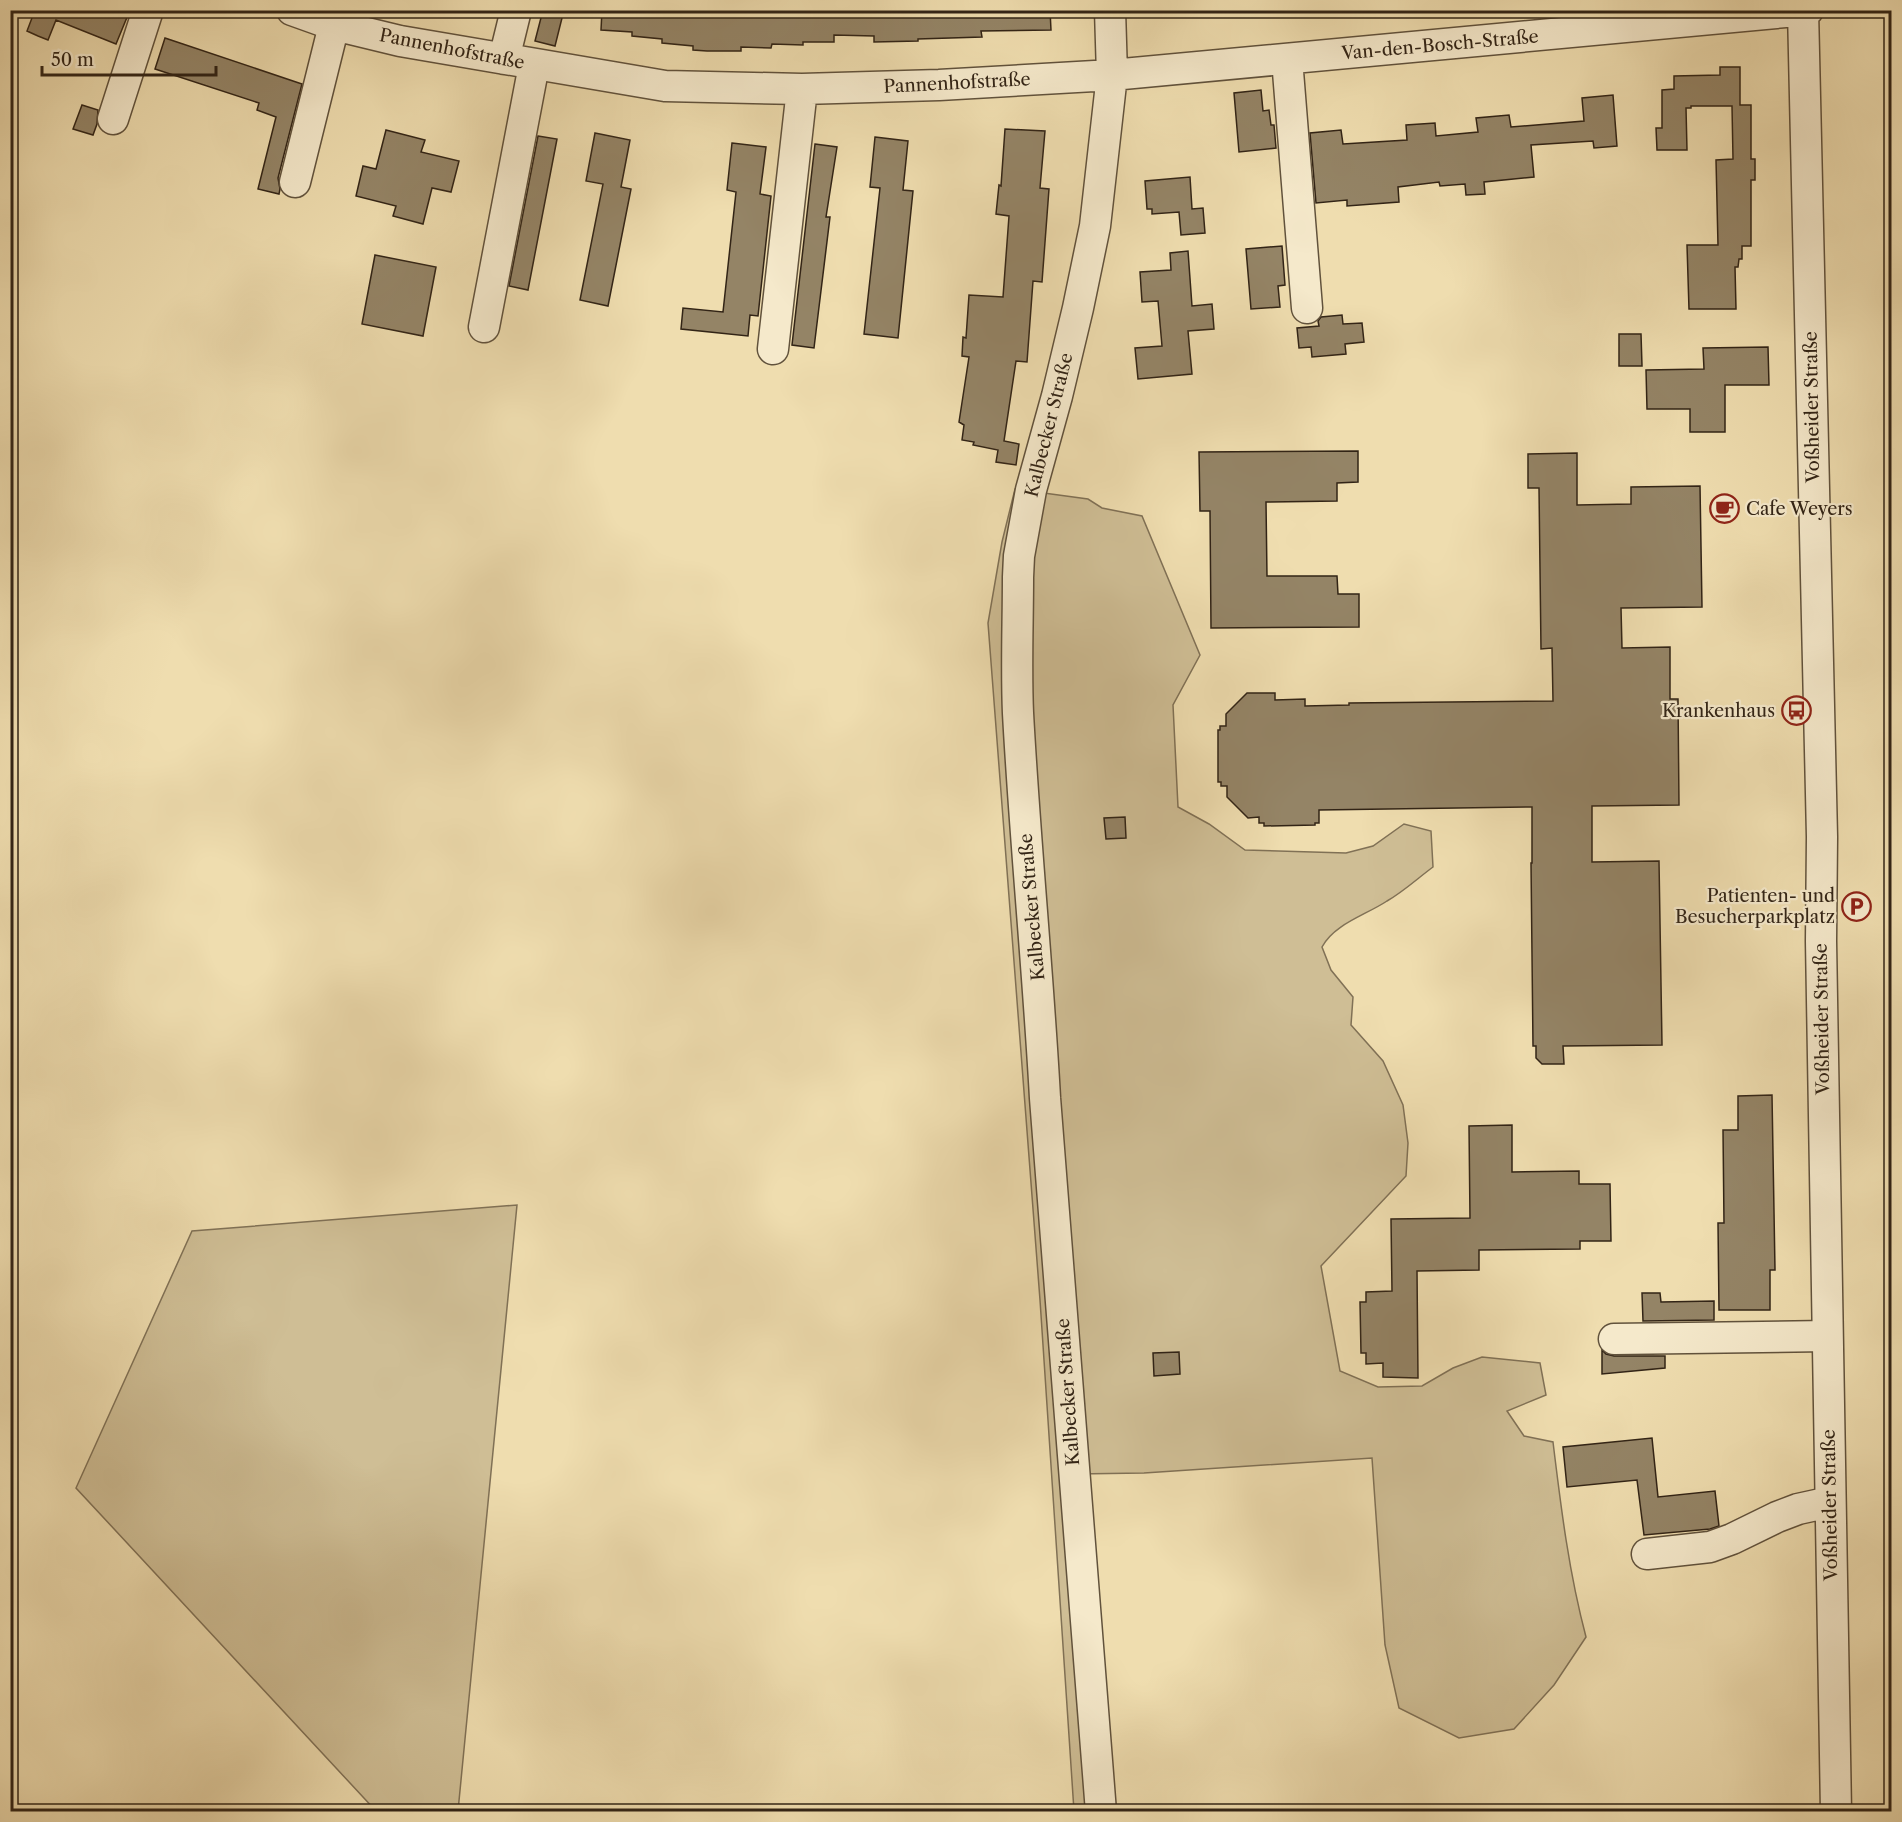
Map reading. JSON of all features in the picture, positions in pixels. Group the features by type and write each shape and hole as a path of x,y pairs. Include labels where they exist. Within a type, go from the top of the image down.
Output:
{"street":[{"path":"113,119 148,10"},
{"name":"Pannenhofstraße","path":"292,10 334,25 400,41 665,86 802,89 939,85 1112,75"},
{"path":"504,59 516,10"},
{"name":"Kalbecker Straße","path":"1101,1812 1045,1098 1040,999 1018,710 1018,577 1019,556 1031,490 1058,391 1095,226 1112,75 1110,10"},
{"name":"Van-den-Bosch-Straße","path":"1112,75 1808,10"},
{"name":"Voßheider Straße","path":"1803,11 1821,825 1836,1812"},
{"path":"295,182 334,25"},
{"path":"1287,59 1307,308"},
{"name":"Pannenhofstraße","path":"484,327 534,65"},
{"path":"773,349 802,89"},
{"path":"1614,1339 1827,1335"},
{"path":"1647,1554 1710,1547 1798,1509 1830,1502"}],"shaded area":[{"path":"1015,489 1088,499 1102,508 1142,516 1200,655 1173,705 1178,807 1209,824 1245,850 1346,853 1373,846 1404,824 1431,831 1433,867 1393,897 1342,926 1327,939 1322,947 1331,970 1353,997 1351,1025 1383,1061 1403,1105 1408,1143 1406,1176 1321,1266 1340,1371 1378,1387 1422,1386 1453,1368 1482,1357 1540,1363 1546,1395 1507,1411 1524,1436 1553,1442 1570,1565 1586,1637 1554,1685 1514,1729 1459,1738 1399,1708 1385,1645 1372,1458 1144,1473 1075,1474 1101,1811 1074,1811 1040,1300 988,623 1002,542"},
{"path":"517,1205 458,1811 376,1811 76,1488 192,1231"}],"building":[{"path":"35,10 130,10 116,44 56,20 48,40 38,36 27,31"},
{"path":"543,10 564,10 555,46 535,41"},
{"path":"602,10 760,12 760,10 1050,10 1051,30 981,31 982,37 918,39 918,41 874,42 874,36 834,35 834,42 803,42 803,45 772,44 771,48 741,47 741,51 707,51 693,50 693,46 662,43 662,39 632,36 632,32 601,30"},
{"path":"165,38 302,84 278,178 279,194 258,189 276,117 257,110 259,103 155,69"},
{"path":"1720,67 1740,67 1740,105 1751,105 1751,159 1755,159 1755,180 1751,180 1751,246 1742,246 1742,259 1739,259 1738,267 1735,267 1736,309 1689,309 1687,245 1718,245 1716,160 1733,159 1732,106 1686,108 1687,150 1657,150 1656,128 1662,128 1662,90 1674,89 1674,76 1720,75"},
{"path":"1261,90 1263,111 1269,110 1271,125 1274,125 1276,148 1239,152 1234,93"},
{"path":"1613,95 1617,146 1594,148 1593,141 1531,145 1534,177 1484,182 1485,194 1466,195 1465,184 1440,186 1439,182 1398,187 1399,202 1347,206 1347,200 1316,203 1310,133 1341,130 1343,144 1407,140 1406,125 1435,123 1436,136 1478,132 1476,118 1509,115 1511,127 1584,121 1582,98"},
{"path":"82,105 98,110 93,135 73,129"},
{"path":"1005,129 1045,131 1040,188 1049,189 1042,282 1033,281 1027,362 1016,361 1004,441 1019,444 1016,465 996,462 998,450 973,445 974,442 962,440 964,425 959,422 969,357 962,356 963,337 966,338 969,295 1003,297 1009,216 996,214 999,185 1001,186"},
{"path":"386,130 425,140 421,152 459,161 451,192 432,188 423,224 393,216 396,206 356,196 363,166 376,169"},
{"path":"595,133 630,140 621,187 631,189 608,306 580,300 603,184 586,181"},
{"path":"538,136 557,139 528,290 509,286"},
{"path":"875,137 908,141 903,190 913,191 898,338 864,334 880,188 870,187"},
{"path":"732,143 766,147 760,194 771,196 758,316 750,315 748,336 681,329 683,308 723,312 736,192 727,190"},
{"path":"815,144 837,147 826,217 830,217 814,348 792,345"},
{"path":"1190,177 1192,209 1203,208 1205,233 1181,235 1179,212 1152,214 1152,209 1147,209 1145,181"},
{"path":"1282,246 1285,285 1278,286 1280,307 1251,309 1246,249"},
{"path":"1188,251 1192,306 1212,304 1214,329 1188,331 1192,374 1138,379 1135,348 1162,346 1158,301 1142,302 1140,272 1171,270 1170,253"},
{"path":"375,255 436,267 423,336 362,324"},
{"path":"1342,315 1343,324 1362,323 1364,342 1345,344 1346,354 1312,357 1311,347 1299,348 1297,328 1319,326 1318,321 1321,317"},
{"path":"1619,334 1641,334 1642,366 1619,366"},
{"path":"1768,347 1769,385 1725,385 1725,432 1690,432 1690,409 1647,409 1646,370 1704,369 1703,348"},
{"path":"1358,451 1358,482 1337,483 1337,501 1266,502 1267,576 1337,576 1338,594 1359,594 1359,627 1211,628 1210,511 1200,511 1199,452"},
{"path":"1577,453 1577,505 1631,504 1631,487 1700,486 1702,607 1621,608 1622,648 1670,647 1670,699 1678,699 1679,805 1592,806 1592,862 1659,861 1662,1045 1563,1046 1564,1064 1542,1064 1536,1058 1536,1046 1533,1046 1532,807 1319,810 1319,823 1315,825 1264,826 1264,823 1259,823 1259,817 1248,818 1227,797 1227,786 1221,786 1221,782 1218,782 1218,730 1220,726 1226,726 1226,714 1247,693 1275,693 1275,700 1305,699 1305,706 1349,705 1349,703 1553,701 1552,648 1541,649 1539,488 1528,488 1528,454"},
{"path":"1125,817 1126,838 1106,839 1104,818"},
{"path":"1772,1095 1775,1270 1770,1270 1770,1310 1719,1310 1718,1223 1724,1223 1723,1130 1738,1130 1738,1096"},
{"path":"1512,1125 1512,1172 1579,1171 1579,1184 1610,1184 1611,1241 1580,1241 1580,1249 1479,1250 1479,1270 1417,1271 1418,1378 1383,1377 1383,1363 1366,1364 1366,1353 1361,1353 1360,1302 1366,1302 1366,1292 1392,1291 1391,1219 1470,1218 1469,1126"},
{"path":"1642,1293 1660,1293 1661,1302 1714,1301 1714,1320 1643,1321"},
{"path":"1602,1350 1614,1356 1665,1356 1665,1368 1602,1374"},
{"path":"1179,1352 1180,1374 1154,1376 1153,1353"},
{"path":"1652,1438 1658,1497 1715,1491 1719,1526 1710,1529 1644,1535 1637,1480 1567,1487 1563,1447"}],"place":[{"name":"Cafe Weyers","path":"1725,509"},
{"name":"Krankenhaus","path":"1796,711"},
{"name":"Patienten- und Besucherparkplatz","path":"1856,906"}]}
